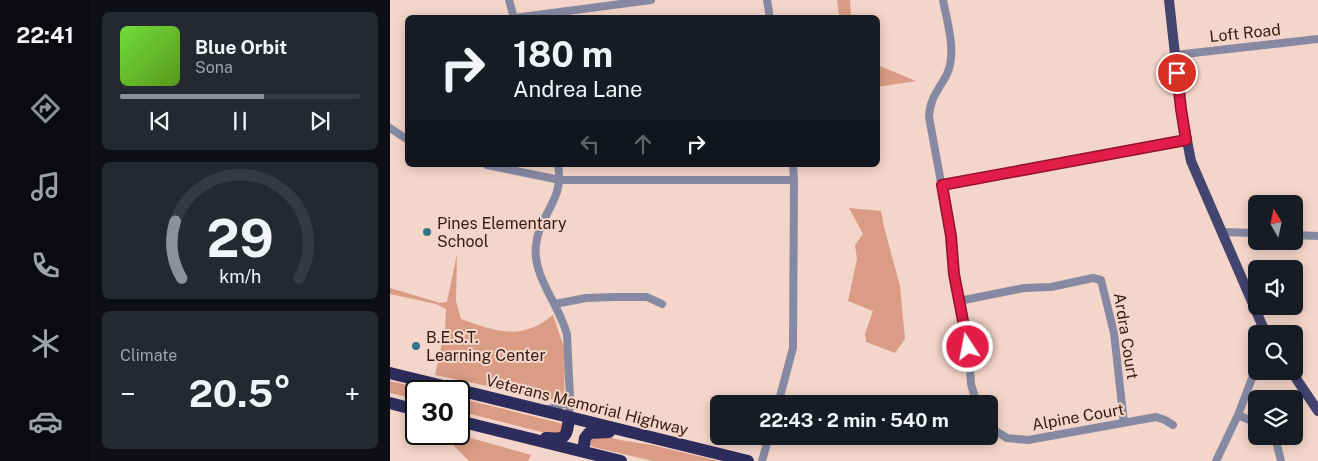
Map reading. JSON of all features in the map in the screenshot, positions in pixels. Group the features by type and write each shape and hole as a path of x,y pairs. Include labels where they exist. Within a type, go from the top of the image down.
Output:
{"highway":[{"name":"Veterans Memorial Highway","path":"390,373 748,461"},
{"path":"390,403 405,407"},
{"path":"512,434 562,438 567,432 570,417"},
{"path":"470,424 512,434 582,456 610,460"},
{"path":"582,456 585,438 589,433 631,432"}],"main road":[{"path":"1169,0 1181,109 1191,161 1262,325"},
{"path":"1297,380 1318,411"}],"street":[{"path":"509,0 513,15"},
{"path":"537,15 651,0"},
{"path":"767,0 770,15"},
{"path":"943,0 951,50 950,62 947,74 937,89 930,105 929,117 951,236 954,274 968,347 971,384 974,395"},
{"name":"Loft Road","path":"1176,54 1318,40"},
{"path":"390,128 405,138"},
{"path":"942,185 1186,140"},
{"path":"497,167 560,180 794,180"},
{"path":"558,167 560,180 558,192 538,234 536,258 540,273 565,326 567,335 570,417"},
{"path":"780,395 793,348 793,167"},
{"path":"1222,232 1248,233"},
{"path":"1303,236 1318,236"},
{"name":"Ardra Court","path":"959,301 1024,288 1051,287 1093,278 1101,280 1114,333 1124,422"},
{"path":"555,304 586,298 615,297 647,297 662,304"},
{"path":"1216,461 1238,415 1251,380"},
{"path":"543,411 561,406 570,398"},
{"path":"1238,415 1248,419"},
{"name":"Alpine Court","path":"998,432 1007,438 1028,440 1156,417 1173,425"},
{"path":"762,461 766,445"},
{"path":"1277,445 1281,461"}],"shaded area":[{"path":"837,0 850,0 851,15 839,15"},
{"path":"880,66 916,81 880,87"},
{"path":"849,208 881,211 900,286 905,339 895,353 866,342 865,334 873,311 848,301 857,259 855,245 863,234"},
{"path":"457,254 456,301 461,319 497,330 516,332 537,326 553,315 565,350 564,399 554,400 470,382 470,380 459,380 435,375 445,329 446,309 436,304 390,294 390,288 440,303 447,302"},
{"path":"390,381 405,384 405,396 390,393"},
{"path":"470,401 560,423 564,425 557,436 470,414"},
{"path":"600,435 719,461 653,461 593,447 587,443 587,438"},
{"path":"470,438 531,455 528,461 469,461 453,445 470,445"}],"place":[{"name":"Pines Elementary School","path":"427,232"},
{"name":"B.E.S.T. Learning Center","path":"416,346"}],"route":[{"path":"968,347 954,274 951,236 942,185 1186,140 1177,73"}]}
